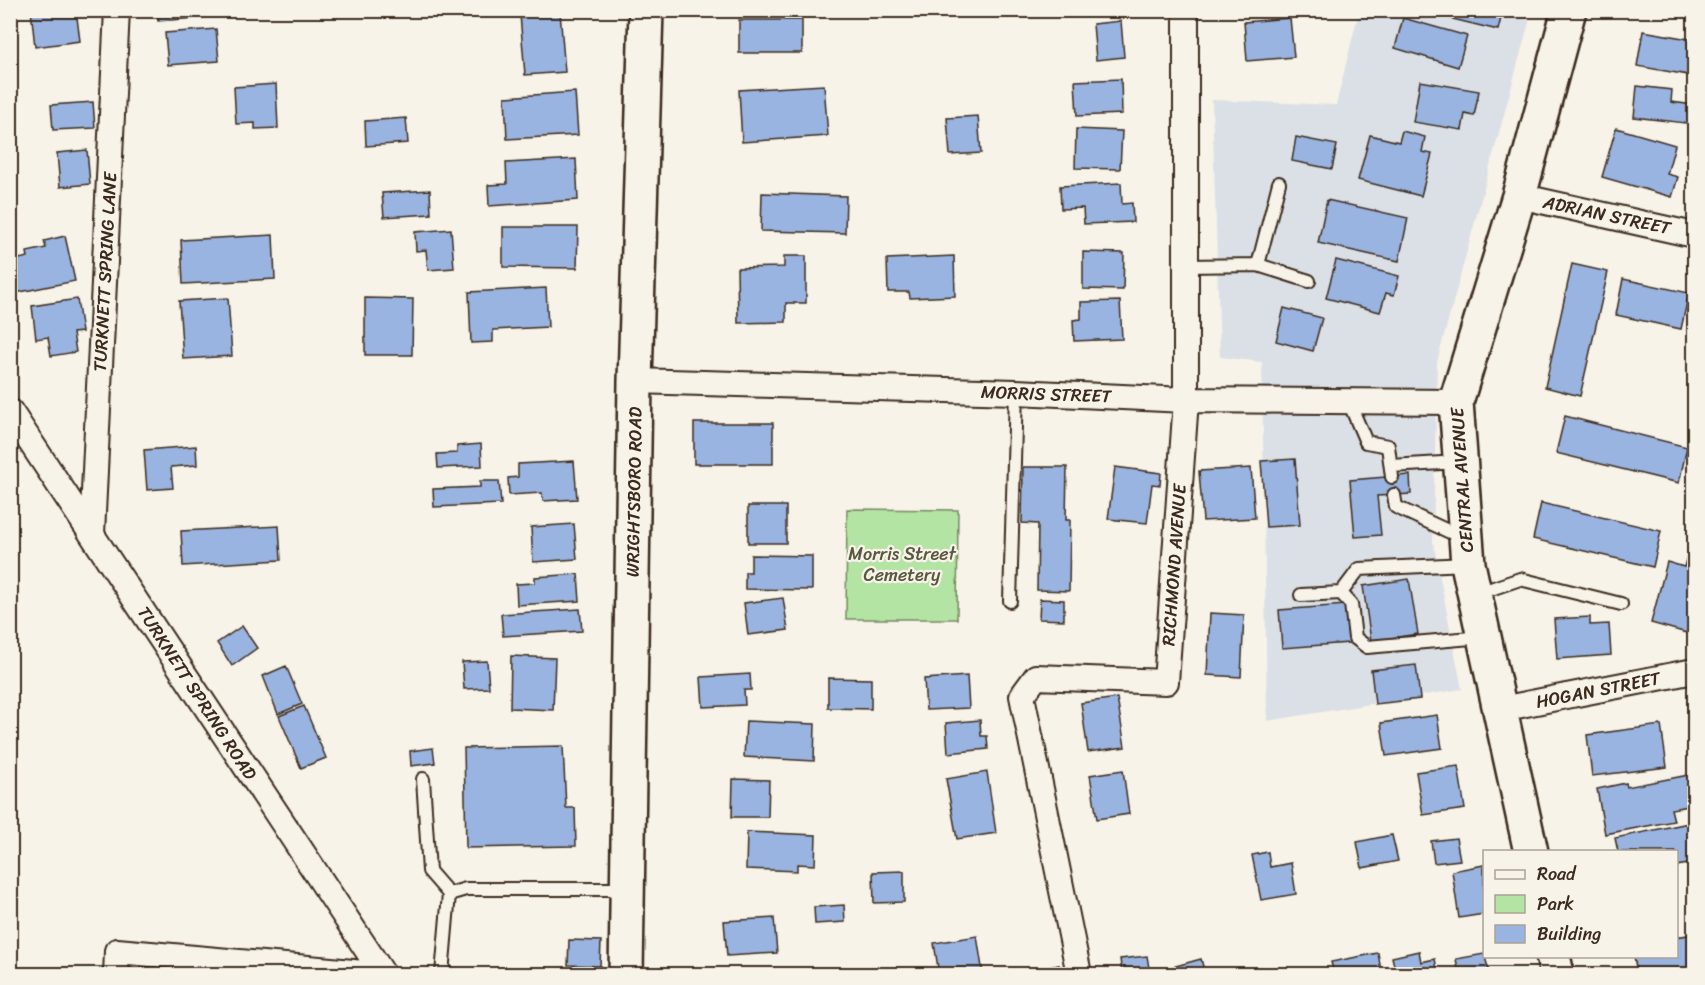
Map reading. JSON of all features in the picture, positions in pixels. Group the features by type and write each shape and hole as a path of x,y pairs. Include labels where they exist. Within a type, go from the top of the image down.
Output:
{"main road":[{"name":"WRIGHTSBORO ROAD","path":"626,975 636,381 646,10"},
{"name":"CENTRAL AVENUE","path":"1531,850 1470,566 1456,402 1519,196 1569,10"},
{"path":"1553,958 1557,975"}],"street":[{"name":"TURKNETT SPRING LANE","path":"92,534 117,10"},
{"name":"RICHMOND AVENUE","path":"1079,975 1022,696 1036,677 1166,682 1186,400 1186,10"},
{"name":"ADRIAN STREET","path":"1519,196 1695,235"},
{"name":"MORRIS STREET","path":"636,381 1016,392 1186,400 1456,402"},
{"name":"TURKNETT SPRING ROAD","path":"10,411 383,975"},
{"name":"HOGAN STREET","path":"1501,709 1695,671"},
{"path":"116,963 376,975"}],"lane":[{"path":"1258,266 1279,183"},
{"path":"1186,266 1258,266 1309,281"},
{"path":"1010,601 1016,392"},
{"path":"1348,400 1366,442 1389,446 1391,472 1460,462"},
{"path":"1394,495 1396,507 1470,566"},
{"path":"1341,593 1359,568 1470,566 1621,604"},
{"path":"1301,595 1341,593 1352,604 1355,638 1367,647 1484,637"},
{"path":"423,780 429,872 449,894 442,975"},
{"path":"449,894 466,889 628,889"}],"shaded area":[{"path":"1359,11 1532,11 1437,362 1433,542 1462,689 1267,721 1262,362 1220,357 1212,100 1336,105"}],"green space":[{"name":"Morris Street Cemetery","path":"847,509 958,510 957,619 846,619"}],"building":[{"path":"31,10 76,10 80,41 35,47"},
{"path":"157,10 211,10 211,17 158,21"},
{"path":"1433,10 1503,10 1498,30 1432,14"},
{"path":"560,12 565,72 525,75 520,15"},
{"path":"1290,18 1294,57 1247,61 1244,22"},
{"path":"1403,18 1467,36 1458,67 1395,48"},
{"path":"739,20 802,20 802,53 739,53"},
{"path":"1121,21 1124,57 1096,60 1093,24"},
{"path":"216,29 219,61 168,65 165,33"},
{"path":"1643,31 1694,40 1694,76 1637,66"},
{"path":"1121,79 1122,114 1077,116 1075,81"},
{"path":"1420,81 1479,91 1474,116 1465,114 1462,130 1413,122"},
{"path":"276,84 278,128 255,129 255,123 236,124 234,87"},
{"path":"824,85 828,136 742,142 739,90"},
{"path":"1637,86 1672,90 1671,102 1694,105 1694,124 1634,117"},
{"path":"575,92 578,135 507,139 505,97"},
{"path":"93,102 95,128 53,130 51,105"},
{"path":"978,116 981,153 950,155 947,118"},
{"path":"406,118 408,143 366,146 365,121"},
{"path":"1616,128 1675,145 1667,174 1678,177 1672,197 1602,177"},
{"path":"1076,129 1122,131 1120,169 1075,168"},
{"path":"1402,131 1425,137 1422,152 1432,154 1421,196 1358,180 1370,135 1399,142"},
{"path":"1296,137 1337,145 1332,169 1292,161"},
{"path":"87,150 90,184 60,187 57,153"},
{"path":"576,159 578,200 489,206 488,185 507,184 506,163"},
{"path":"1121,183 1122,204 1132,203 1133,222 1084,224 1083,208 1061,209 1060,186"},
{"path":"430,190 431,214 384,217 382,193"},
{"path":"762,193 846,196 845,233 761,231"},
{"path":"1327,200 1408,218 1399,261 1318,243"},
{"path":"503,227 578,227 577,268 503,267"},
{"path":"451,229 454,268 428,270 426,250 416,251 415,232"},
{"path":"273,235 275,279 183,284 181,240"},
{"path":"65,236 75,281 10,294 10,261 28,257 27,252 46,248 44,241"},
{"path":"1083,252 1124,253 1123,290 1083,289"},
{"path":"784,256 806,256 806,303 786,303 786,322 738,323 737,268 784,267"},
{"path":"954,256 955,296 910,298 909,292 888,292 887,259"},
{"path":"1336,260 1399,276 1394,295 1386,293 1380,312 1326,298"},
{"path":"1572,264 1608,272 1580,396 1545,387"},
{"path":"1623,279 1689,293 1681,329 1616,315"},
{"path":"546,288 548,327 493,330 493,342 471,343 469,292"},
{"path":"228,298 232,356 183,359 179,301"},
{"path":"365,298 413,299 412,355 365,355"},
{"path":"77,299 82,332 73,333 76,352 51,356 48,337 36,339 32,306"},
{"path":"1120,301 1122,339 1074,341 1073,320 1081,319 1081,302"},
{"path":"1284,308 1322,318 1313,351 1276,341"},
{"path":"1565,416 1687,447 1679,483 1556,453"},
{"path":"694,423 773,423 773,464 694,464"},
{"path":"481,444 482,466 438,468 437,454 457,453 457,446"},
{"path":"196,446 197,465 171,467 173,488 147,490 144,450"},
{"path":"1295,459 1300,525 1266,527 1261,461"},
{"path":"574,461 577,499 543,501 542,493 509,495 508,478 518,477 518,464"},
{"path":"1023,467 1067,467 1066,520 1070,520 1069,591 1037,590 1038,524 1022,523"},
{"path":"1115,467 1161,473 1160,485 1152,484 1147,523 1108,519"},
{"path":"1251,468 1255,518 1203,521 1199,471"},
{"path":"1410,475 1411,494 1377,496 1381,535 1355,537 1350,480"},
{"path":"480,481 499,481 501,504 434,507 433,489 480,487"},
{"path":"1541,503 1661,531 1653,567 1533,539"},
{"path":"748,506 786,506 786,543 748,543"},
{"path":"574,524 577,559 533,562 531,527"},
{"path":"279,526 281,560 183,566 181,531"},
{"path":"1689,549 1694,551 1694,605 1687,633 1651,623 1667,562 1684,567"},
{"path":"751,555 812,556 812,590 745,589 745,572 751,572"},
{"path":"578,574 580,601 517,605 516,584 535,583 535,577"},
{"path":"1409,579 1418,634 1371,641 1363,586"},
{"path":"783,598 788,630 748,635 744,603"},
{"path":"1040,599 1064,600 1064,620 1039,619"},
{"path":"1346,605 1349,643 1282,648 1279,610"},
{"path":"580,609 582,631 503,636 501,614"},
{"path":"1210,613 1244,615 1241,677 1207,675"},
{"path":"1590,617 1590,625 1609,624 1611,655 1557,659 1554,619"},
{"path":"242,626 257,648 232,666 217,643"},
{"path":"511,656 555,658 553,710 510,708"},
{"path":"487,661 489,688 464,689 462,662"},
{"path":"1416,665 1420,699 1375,704 1371,670"},
{"path":"286,666 302,704 278,714 263,676"},
{"path":"750,674 751,690 744,690 745,705 703,707 701,677"},
{"path":"967,676 969,708 926,710 924,679"},
{"path":"828,678 871,679 871,709 828,708"},
{"path":"1117,698 1125,747 1088,752 1081,703"},
{"path":"304,706 326,758 301,768 279,716"},
{"path":"1437,715 1442,748 1386,756 1381,723"},
{"path":"980,720 981,736 987,736 988,749 948,753 946,723"},
{"path":"746,721 815,724 814,761 744,757"},
{"path":"1661,725 1667,767 1592,776 1587,735"},
{"path":"563,746 566,808 575,808 576,846 466,848 464,748"},
{"path":"433,748 435,763 411,766 410,751"},
{"path":"1458,766 1465,809 1423,815 1416,772"},
{"path":"1123,770 1129,814 1097,819 1090,775"},
{"path":"987,772 996,833 957,839 946,779"},
{"path":"1694,774 1694,805 1671,809 1674,821 1605,834 1597,789 1626,783 1627,787"},
{"path":"733,779 769,780 768,817 732,817"},
{"path":"1689,823 1694,848 1694,863 1678,866 1678,850 1618,850 1615,838"},
{"path":"747,832 816,835 815,865 797,864 797,871 746,869"},
{"path":"1392,835 1398,861 1362,868 1357,842"},
{"path":"1456,838 1460,860 1434,863 1431,841"},
{"path":"1268,852 1270,867 1291,863 1296,894 1261,900 1252,855"},
{"path":"1483,865 1483,914 1459,918 1452,871"},
{"path":"904,871 904,902 874,903 873,872"},
{"path":"844,905 845,922 815,924 814,907"},
{"path":"774,918 777,953 727,956 724,921"},
{"path":"1694,934 1694,969 1683,971 1684,974 1637,974 1634,958 1678,958 1678,937"},
{"path":"977,936 983,974 939,974 934,943"},
{"path":"569,940 601,941 600,966 568,965"},
{"path":"1419,951 1421,962 1435,959 1438,974 1396,974 1392,957"},
{"path":"1378,953 1381,971 1383,970 1384,974 1334,974 1331,962"},
{"path":"1483,954 1490,974 1459,974 1456,959"},
{"path":"1147,956 1150,974 1122,974 1120,959"},
{"path":"1201,959 1205,974 1166,974 1165,969"},
{"path":"1059,965 1061,974 1036,974 1035,970"}]}
